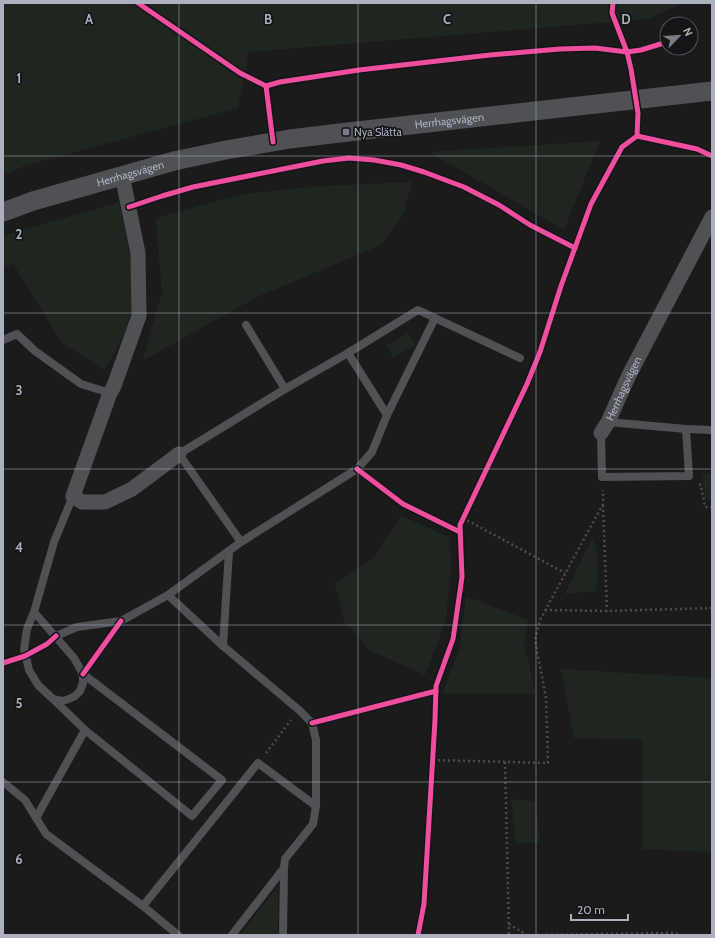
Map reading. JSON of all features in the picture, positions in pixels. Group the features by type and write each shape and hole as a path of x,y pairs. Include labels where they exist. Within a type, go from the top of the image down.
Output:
{"street":[{"name":"Herrhagsvägen","path":"3,212 33,201 182,159 290,139 472,117 712,91"},
{"path":"122,175 138,253 139,316 73,496 82,502 105,502 132,489 179,454"},
{"name":"Herrhagsvägen","path":"605,427 630,375 712,217"}],"lane":[{"path":"241,542 179,454 284,389 348,353 418,310 520,358"},
{"path":"56,636 77,627 121,621 168,594 241,542 357,469 372,452 387,414 435,318"},
{"path":"246,325 284,389"},
{"path":"3,340 17,334 35,351 81,384 110,393"},
{"path":"348,353 387,414"},
{"path":"686,429 689,476 602,477 605,427 686,429 712,430"},
{"path":"34,612 74,658 83,674 222,780 192,816 85,730 38,685 29,670 24,649 27,629 34,612 54,542 73,496"},
{"path":"223,646 229,552"},
{"path":"168,594 223,646 299,710 312,723 316,740 316,806 313,824 285,859 283,935"},
{"path":"53,699 62,701 75,696 80,691 83,683 83,674"},
{"path":"36,818 85,730"},
{"path":"143,906 258,763 316,806"},
{"path":"3,782 25,800 46,834 143,906 178,935"},
{"path":"232,935 284,868"}],"path":[{"path":"689,476 701,485 705,507 712,507"},
{"path":"602,477 607,611"},
{"path":"433,760 548,763 546,698 535,640 540,620 545,610 603,504"},
{"path":"460,525 467,511"},
{"path":"463,518 565,573"},
{"path":"545,610 607,611 712,608"},
{"path":"258,763 299,710"},
{"path":"432,767 433,752"},
{"path":"505,762 509,935"},
{"path":"509,924 527,935"},
{"path":"536,935 672,933 682,935"}],"shaded area":[{"path":"3,3 682,3 648,19 249,52 238,108 24,166 3,176"},
{"path":"600,141 564,230 429,152"},
{"path":"412,182 404,213 381,245 257,297 142,361 162,293 156,218 243,194 321,186"},
{"path":"119,202 135,280 128,328 105,370 61,342 13,263 3,267 3,236"},
{"path":"408,333 416,345 393,358 386,345"},
{"path":"702,474 712,474 712,499 705,499"},
{"path":"401,516 449,537 451,566 446,620 425,675 369,650 344,621 335,583 373,558"},
{"path":"593,536 598,558 596,591 565,594"},
{"path":"466,596 528,620 524,643 536,694 442,694 460,647"},
{"path":"561,669 712,678 712,852 642,849 642,739 574,738"},
{"path":"511,799 536,801 540,843 516,843"},
{"path":"278,886 278,935 240,935"}],"cycle path":[{"path":"138,3 240,73 266,86 280,82 359,70 490,55 560,49 595,48 627,52 641,50 659,44"},
{"path":"418,935 424,904 436,686 453,639 462,577 460,525 527,384 540,352 561,286 591,204 622,147 637,136 638,113 631,69 627,52 612,13 613,3"},
{"path":"266,86 273,142"},
{"path":"637,136 697,149 712,156"},
{"path":"129,207 193,187 323,161 349,158 374,160 401,165 464,187 499,205 530,225 575,248"},
{"path":"357,469 403,504 460,532"},
{"path":"83,674 121,621"},
{"path":"3,663 25,656 47,644 56,636"},
{"path":"312,723 436,691"}],"place":[{"name":"Nya Slätta","path":"346,132"}]}
